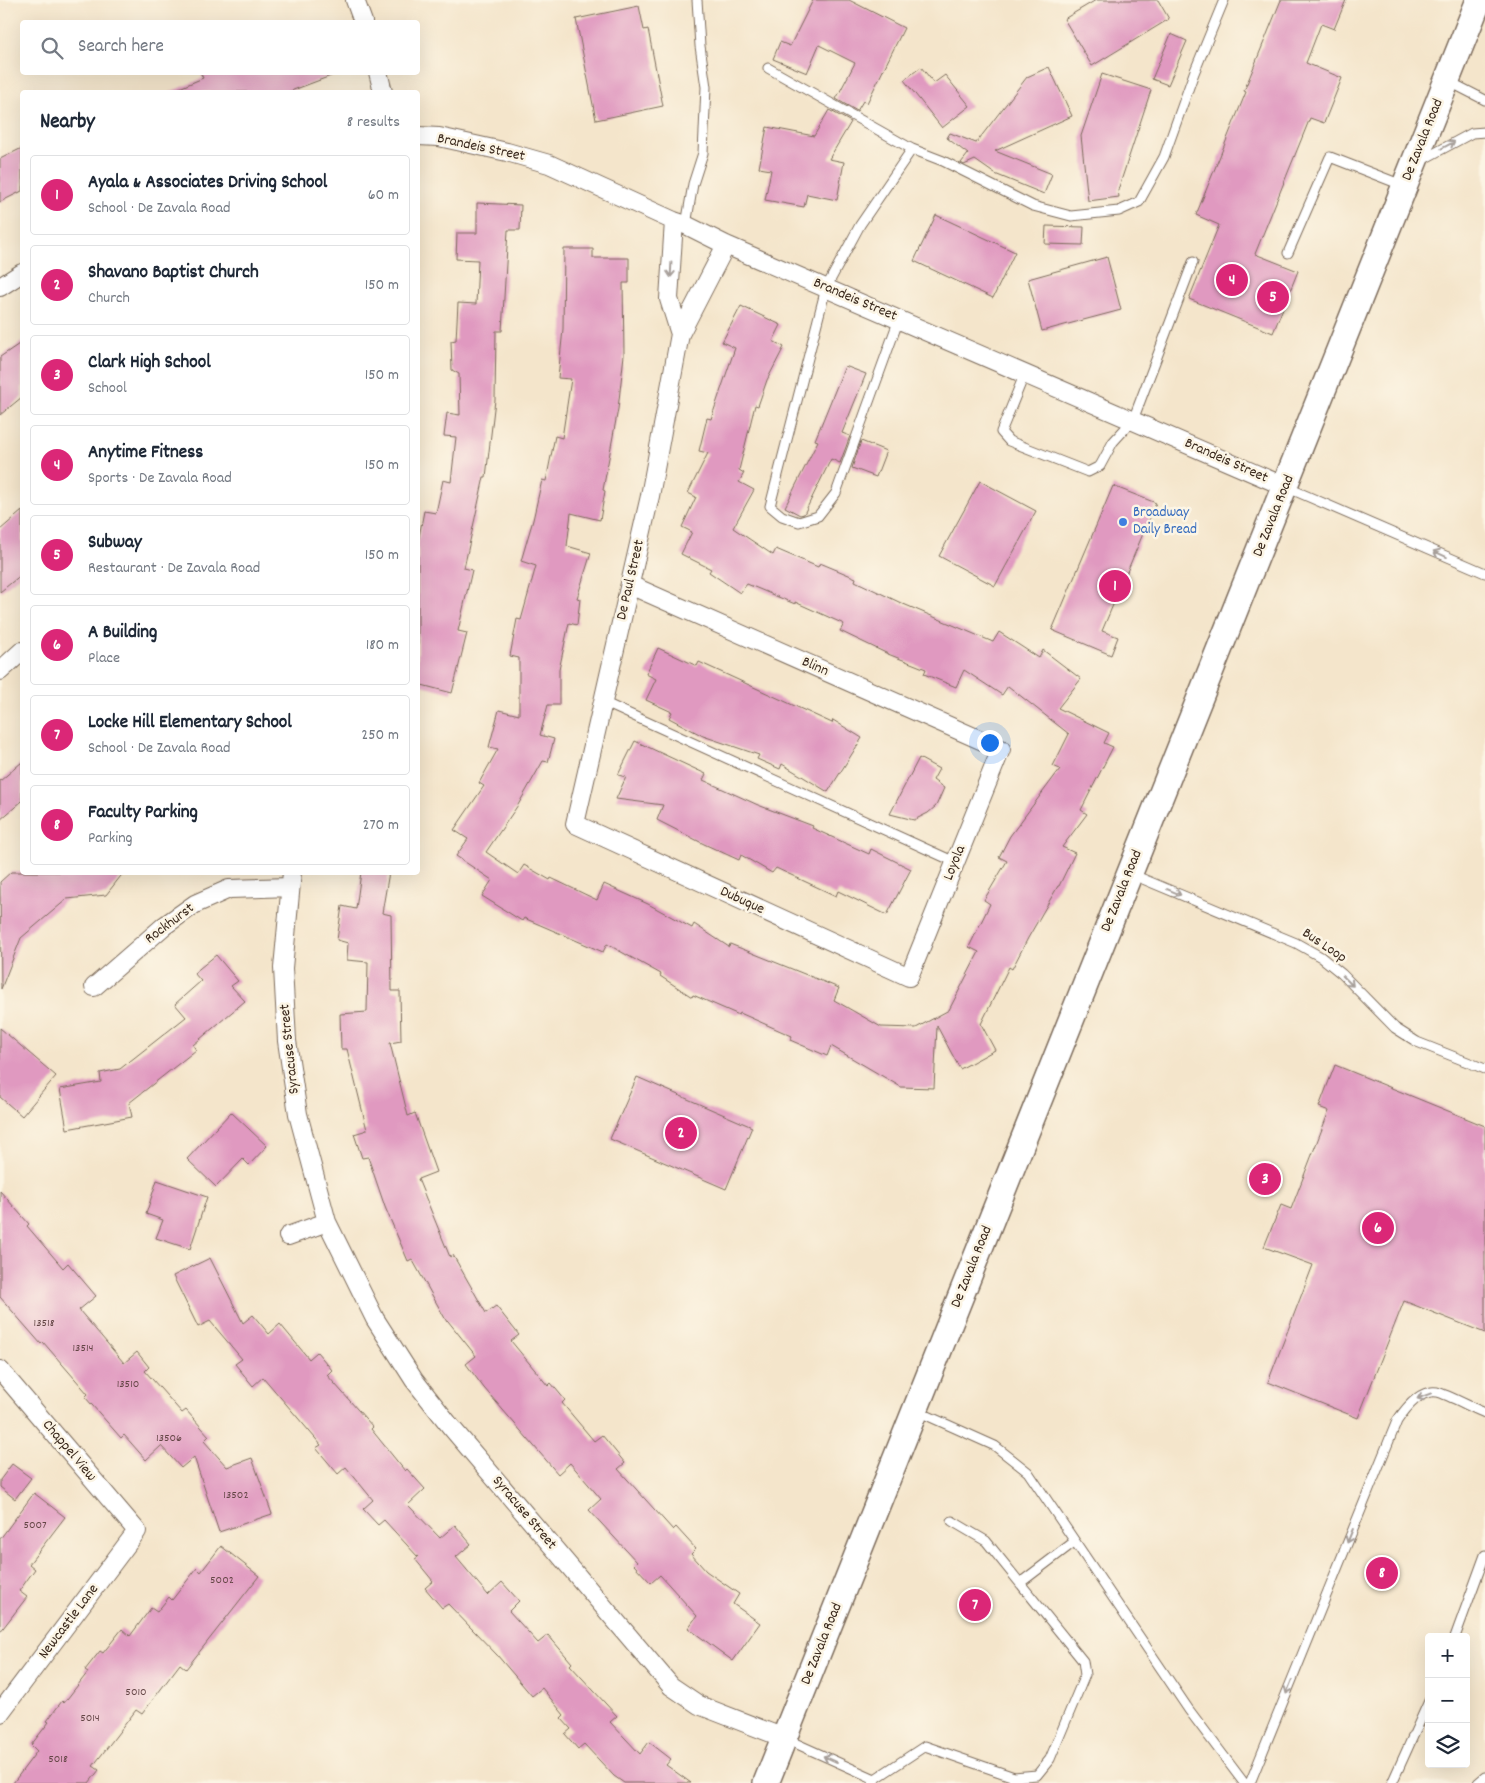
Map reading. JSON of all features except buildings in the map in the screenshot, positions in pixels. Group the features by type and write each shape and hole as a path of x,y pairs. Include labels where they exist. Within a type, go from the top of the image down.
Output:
{"main road":[{"name":"De Zavala Road","path":"766,1783 1129,873 1286,487 1479,0"}],"street":[{"path":"355,0 362,20"},
{"path":"379,75 382,90"},
{"name":"Brandeis Street","path":"420,136 439,137 508,152 549,164 726,245 1286,487"},
{"name":"De Paul Street","path":"680,223 669,299 680,334"},
{"name":"De Paul Street","path":"574,824 650,496 680,334 726,245"},
{"path":"0,287 20,274"},
{"name":"Blinn","path":"630,585 1000,749"},
{"path":"0,671 20,653"},
{"name":"Loyola","path":"909,977 1000,749"},
{"name":"Dubuque","path":"574,824 909,977"},
{"name":"Rockhurst","path":"94,987 164,926 195,904 230,889 291,880"},
{"name":"Syracuse Street","path":"291,880 284,968 287,1041 298,1114 327,1222 375,1319 414,1380 451,1427 671,1686 699,1705 784,1738"},
{"path":"288,1236 327,1222"},
{"name":"Chappel View","path":"0,1370 137,1531"},
{"name":"Newcastle Lane","path":"0,1713 137,1531"}],"lane":[{"path":"680,223 703,154 706,88 700,46 697,0"},
{"path":"768,68 912,149 1033,206 1071,216 1120,211 1139,202 1164,157 1194,73 1224,0"},
{"path":"1447,81 1485,100"},
{"path":"1288,253 1330,157 1409,175 1472,133 1485,132"},
{"path":"899,319 836,493 818,516 799,522 782,516 770,506 826,288 860,225 912,149"},
{"path":"1025,374 1001,432 1009,441 1088,472 1100,466 1113,442 1133,420 1193,262"},
{"path":"1286,487 1485,573"},
{"path":"603,702 955,862"},
{"name":"Bus Loop","path":"1129,873 1296,942 1321,957 1342,974 1395,1028 1417,1042 1485,1069"},
{"path":"1250,1783 1397,1421 1407,1406 1420,1396 1436,1392 1485,1413"},
{"path":"915,1410 995,1446 1028,1472 1189,1710 1244,1783"},
{"path":"784,1738 874,1781 925,1746 1014,1777 1037,1775 1050,1759 1085,1675 1083,1660 986,1541 952,1521"},
{"path":"1020,1583 1074,1542"},
{"path":"1456,1633 1485,1555"},
{"path":"1392,1783 1425,1710"},
{"path":"1478,1783 1485,1777"}],"place":[{"name":"Anytime Fitness","path":"1232,280"},
{"name":"Subway","path":"1273,297"},
{"name":"Broadway Daily Bread","path":"1123,522"},
{"name":"Ayala & Associates Driving School","path":"1115,586"},
{"name":"Shavano Baptist Church","path":"681,1133"},
{"name":"Clark High School","path":"1265,1179"},
{"name":"A Building","path":"1378,1228"},
{"name":"Faculty Parking","path":"1382,1573"},
{"name":"Locke Hill Elementary School","path":"975,1605"}]}
